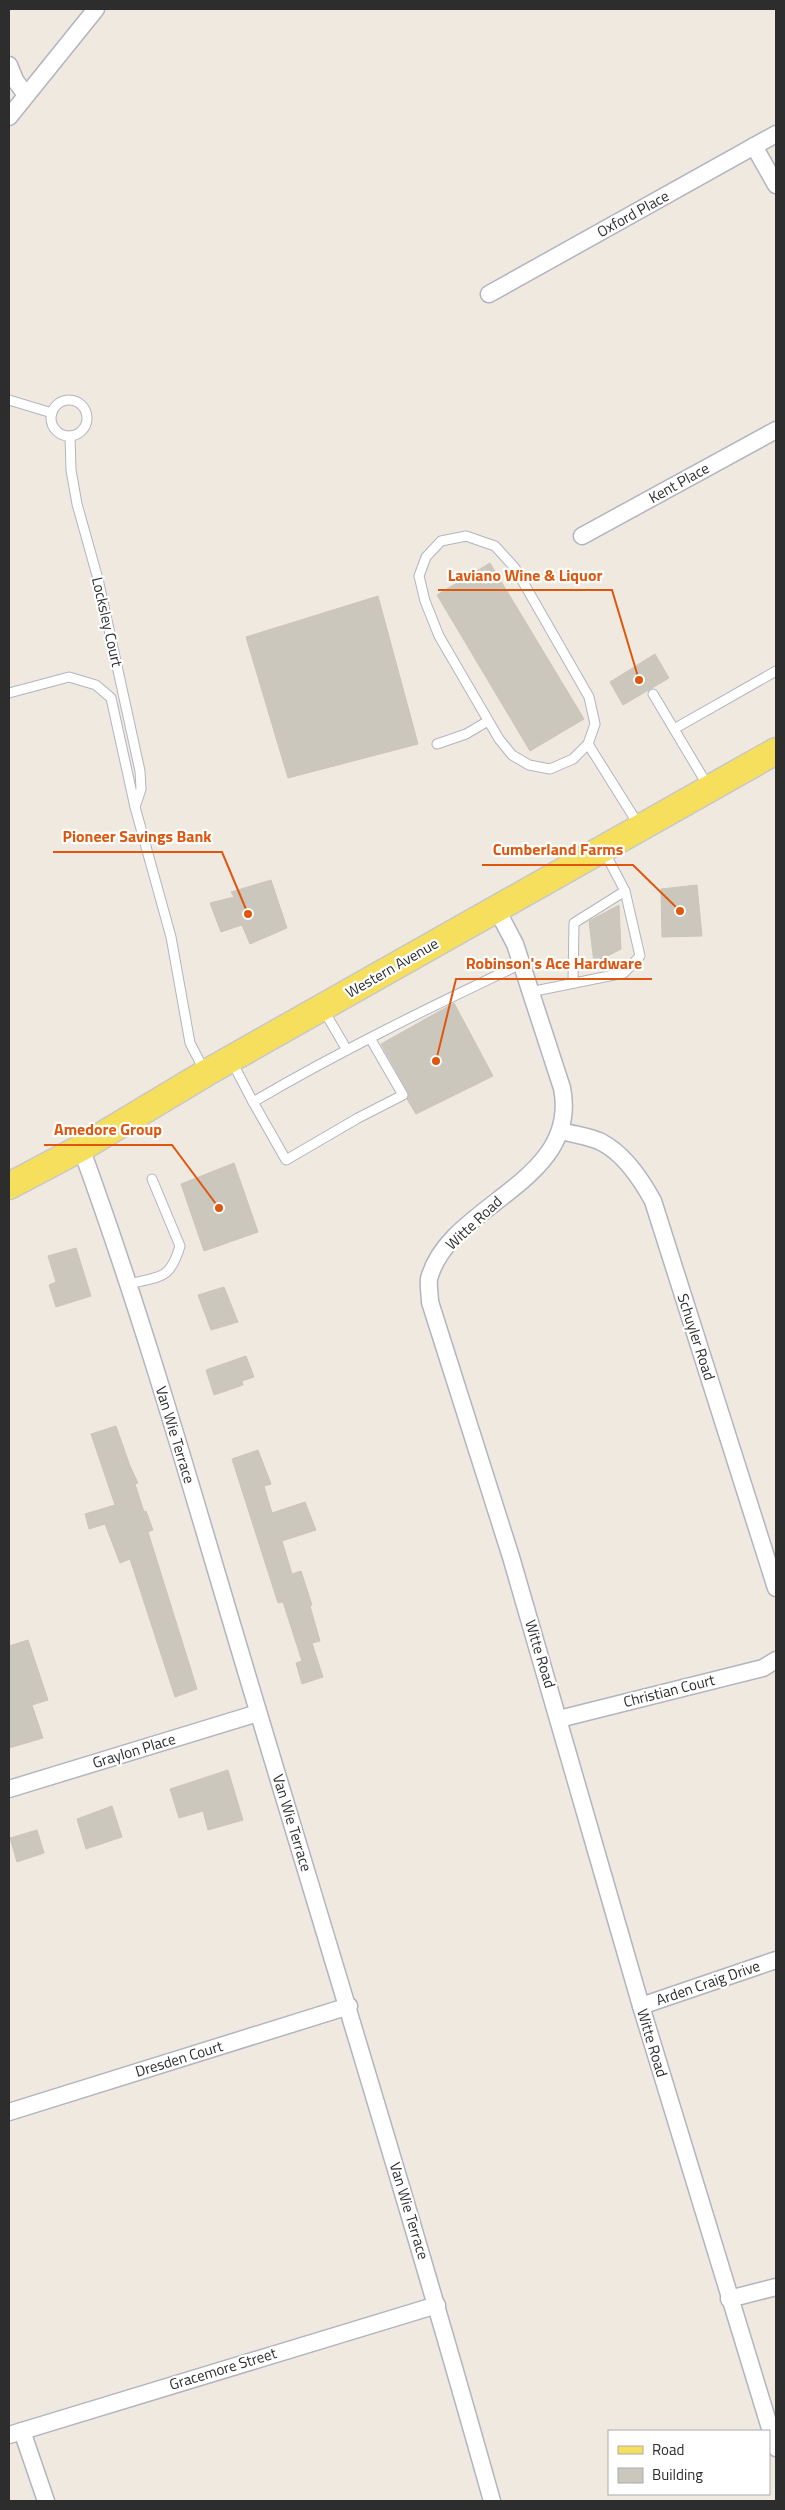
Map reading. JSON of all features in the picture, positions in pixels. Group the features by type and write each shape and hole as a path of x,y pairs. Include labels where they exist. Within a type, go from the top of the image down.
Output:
{"main road":[{"name":"Western Avenue","path":"9,1186 81,1148 230,1059 776,752"}],"street":[{"path":"9,118 96,9"},
{"path":"9,65 15,80 26,95"},
{"name":"Oxford Place","path":"489,294 776,134"},
{"path":"754,146 776,185"},
{"name":"Kent Place","path":"582,536 776,430"},
{"name":"Witte Road","path":"496,908 515,944 562,1088 566,1104 562,1132 549,1152 534,1168 456,1236 434,1266 429,1281 430,1302 559,1719 641,2006 776,2448"},
{"name":"Schuyler Road","path":"562,1132 602,1142 619,1154 644,1185 653,1201 776,1588"},
{"name":"Van Wie Terrace","path":"81,1148 129,1284 258,1713 349,2006 437,2305 492,2501"},
{"name":"Christian Court","path":"559,1719 763,1668 776,1660"},
{"name":"Graylon Place","path":"9,1789 258,1713"},
{"name":"Arden Craig Drive","path":"641,2006 776,1960"},
{"name":"Dresden Court","path":"9,2112 349,2006"},
{"path":"729,2299 776,2287"},
{"name":"Gracemore Street","path":"16,2433 437,2305"},
{"path":"16,2433 46,2501"}],"lane":[{"path":"9,400 52,414"},
{"path":"64,401 77,402 82,406 87,416 86,423 80,432 70,436 59,434 55,430 51,419 54,408 64,401"},
{"name":"Locksley Court","path":"70,436 71,470 77,504 98,579 110,640 130,716 140,771 141,789 135,807"},
{"path":"466,536 495,546 515,568 572,664 589,698 595,724 588,744 573,759 550,769 529,765 512,755 498,739 439,636 425,601 419,576 426,557 441,541 466,536"},
{"path":"674,729 776,671"},
{"path":"9,693 69,678 96,685 110,698 135,807 171,937 190,1043 206,1073"},
{"path":"653,694 709,789"},
{"path":"437,744 466,734 488,721"},
{"path":"588,744 641,828"},
{"path":"530,992 624,973 640,956 625,891 603,849"},
{"path":"573,983 574,923 625,891"},
{"path":"253,1102 370,1038 521,964"},
{"path":"323,1008 347,1050"},
{"path":"230,1059 286,1160 358,1118 403,1095 370,1038"},
{"path":"129,1284 168,1274 175,1264 180,1246 152,1179"}],"building":[{"path":"490,563 584,719 530,751 437,595"},
{"path":"378,596 418,744 288,778 246,637"},
{"path":"655,654 669,678 623,705 610,682"},
{"path":"271,880 287,928 250,944 242,925 221,932 210,903 234,897 231,892"},
{"path":"697,885 702,936 662,937 661,889"},
{"path":"619,905 621,949 594,963 589,921"},
{"path":"454,1003 493,1076 416,1114 407,1099 408,1092 381,1044"},
{"path":"234,1163 258,1232 204,1251 181,1184"},
{"path":"76,1248 91,1296 56,1307 49,1285 56,1282 48,1256"},
{"path":"224,1287 238,1322 211,1330 198,1295"},
{"path":"246,1356 254,1377 242,1381 243,1385 214,1395 206,1370"},
{"path":"116,1426 138,1483 135,1484 144,1512 146,1511 153,1530 148,1532 197,1689 175,1697 130,1559 120,1563 105,1524 89,1529 85,1514 115,1505 91,1434"},
{"path":"258,1450 271,1484 264,1486 272,1513 305,1502 316,1530 282,1541 292,1574 301,1571 312,1605 310,1606 320,1641 312,1643 323,1677 302,1684 296,1663 302,1661 283,1602 278,1603 232,1459"},
{"path":"28,1640 48,1700 32,1705 43,1738 9,1748 9,1646"},
{"path":"228,1770 243,1820 208,1830 203,1811 179,1818 170,1789"},
{"path":"112,1806 122,1837 86,1849 77,1819"},
{"path":"37,1830 44,1853 17,1862 10,1838"}],"place":[{"name":"Laviano Wine & Liquor","path":"639,680"},
{"name":"Cumberland Farms","path":"680,911"},
{"name":"Pioneer Savings Bank","path":"248,914"},
{"name":"Robinson's Ace Hardware","path":"436,1061"},
{"name":"Amedore Group","path":"219,1208"}]}
